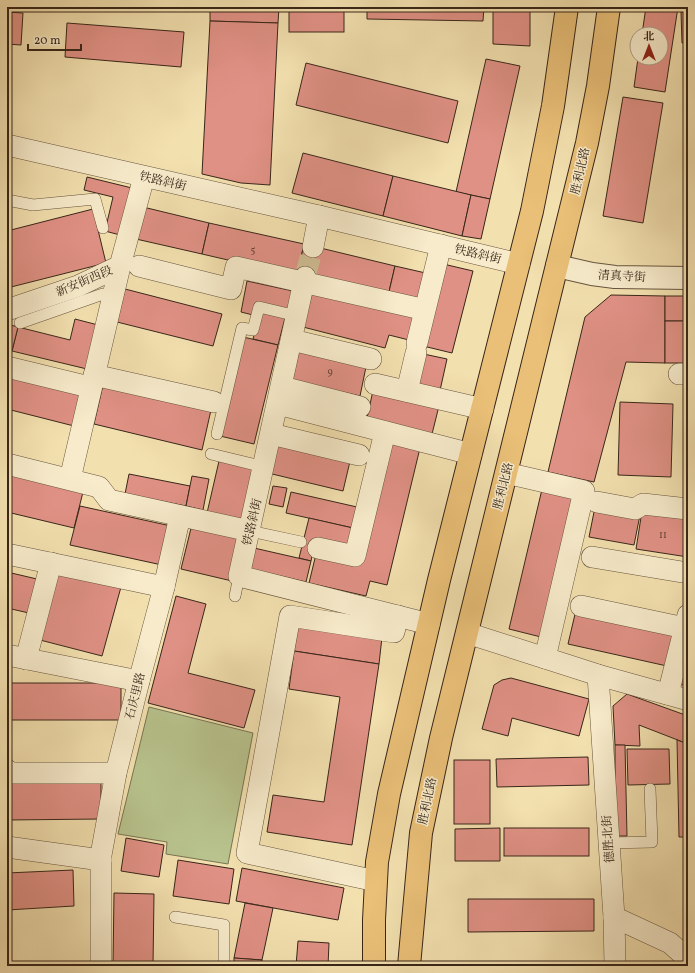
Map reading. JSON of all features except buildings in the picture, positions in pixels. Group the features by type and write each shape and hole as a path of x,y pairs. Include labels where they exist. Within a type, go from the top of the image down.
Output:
{"highway":[{"path":"374,966 376,881 389,794 429,624 532,212 551,114 567,7"},
{"name":"胜利北路","path":"409,966 420,832 441,738 557,266 598,86 609,7"}],"street":[{"name":"铁路斜街","path":"7,145 320,216 519,264"},
{"name":"新安街西段","path":"13,316 57,301 78,286 129,266 144,177"},
{"path":"312,246 320,216"},
{"path":"407,391 441,245"},
{"path":"70,479 88,380 129,266 231,289 236,267 305,280 417,308"},
{"name":"清真寺街","path":"557,266 592,274 615,277 688,278"},
{"name":"铁路斜街","path":"239,576 272,434 305,280"},
{"path":"292,340 371,359"},
{"path":"7,367 214,402"},
{"path":"375,384 483,409"},
{"path":"280,396 360,407"},
{"path":"280,396 385,432 471,454"},
{"path":"310,545 355,556 385,432"},
{"path":"272,434 359,455"},
{"path":"7,464 99,487 109,500 250,531"},
{"path":"506,473 584,491 545,658"},
{"path":"597,502 635,509 643,504 688,509"},
{"name":"石庆里路","path":"101,966 101,860 116,773 164,587 180,516"},
{"path":"7,554 164,587"},
{"path":"592,557 688,573"},
{"path":"51,563 17,657 139,680"},
{"path":"239,576 429,624"},
{"path":"581,606 686,630 668,694"},
{"path":"376,881 247,853 290,616 394,632 398,616"},
{"path":"467,633 598,675 688,700"},
{"name":"德胜北街","path":"598,675 614,917 615,966"},
{"path":"7,770 10,773 116,773"},
{"path":"7,847 101,860"},
{"path":"614,917 670,943 688,959"}],"lane":[{"path":"7,200 33,205 95,199 102,228"},
{"path":"57,301 103,294"},
{"path":"217,434 242,328 253,330 259,307 297,316"},
{"path":"211,454 264,466"},
{"path":"250,531 310,545"},
{"path":"235,596 239,576"},
{"path":"609,843 652,842 650,789"},
{"path":"175,917 224,925 224,966"}],"green space":[{"path":"149,707 253,733 228,864 166,854 167,842 118,834"}],"tunnel":[{"path":"305,277 313,247"}]}
